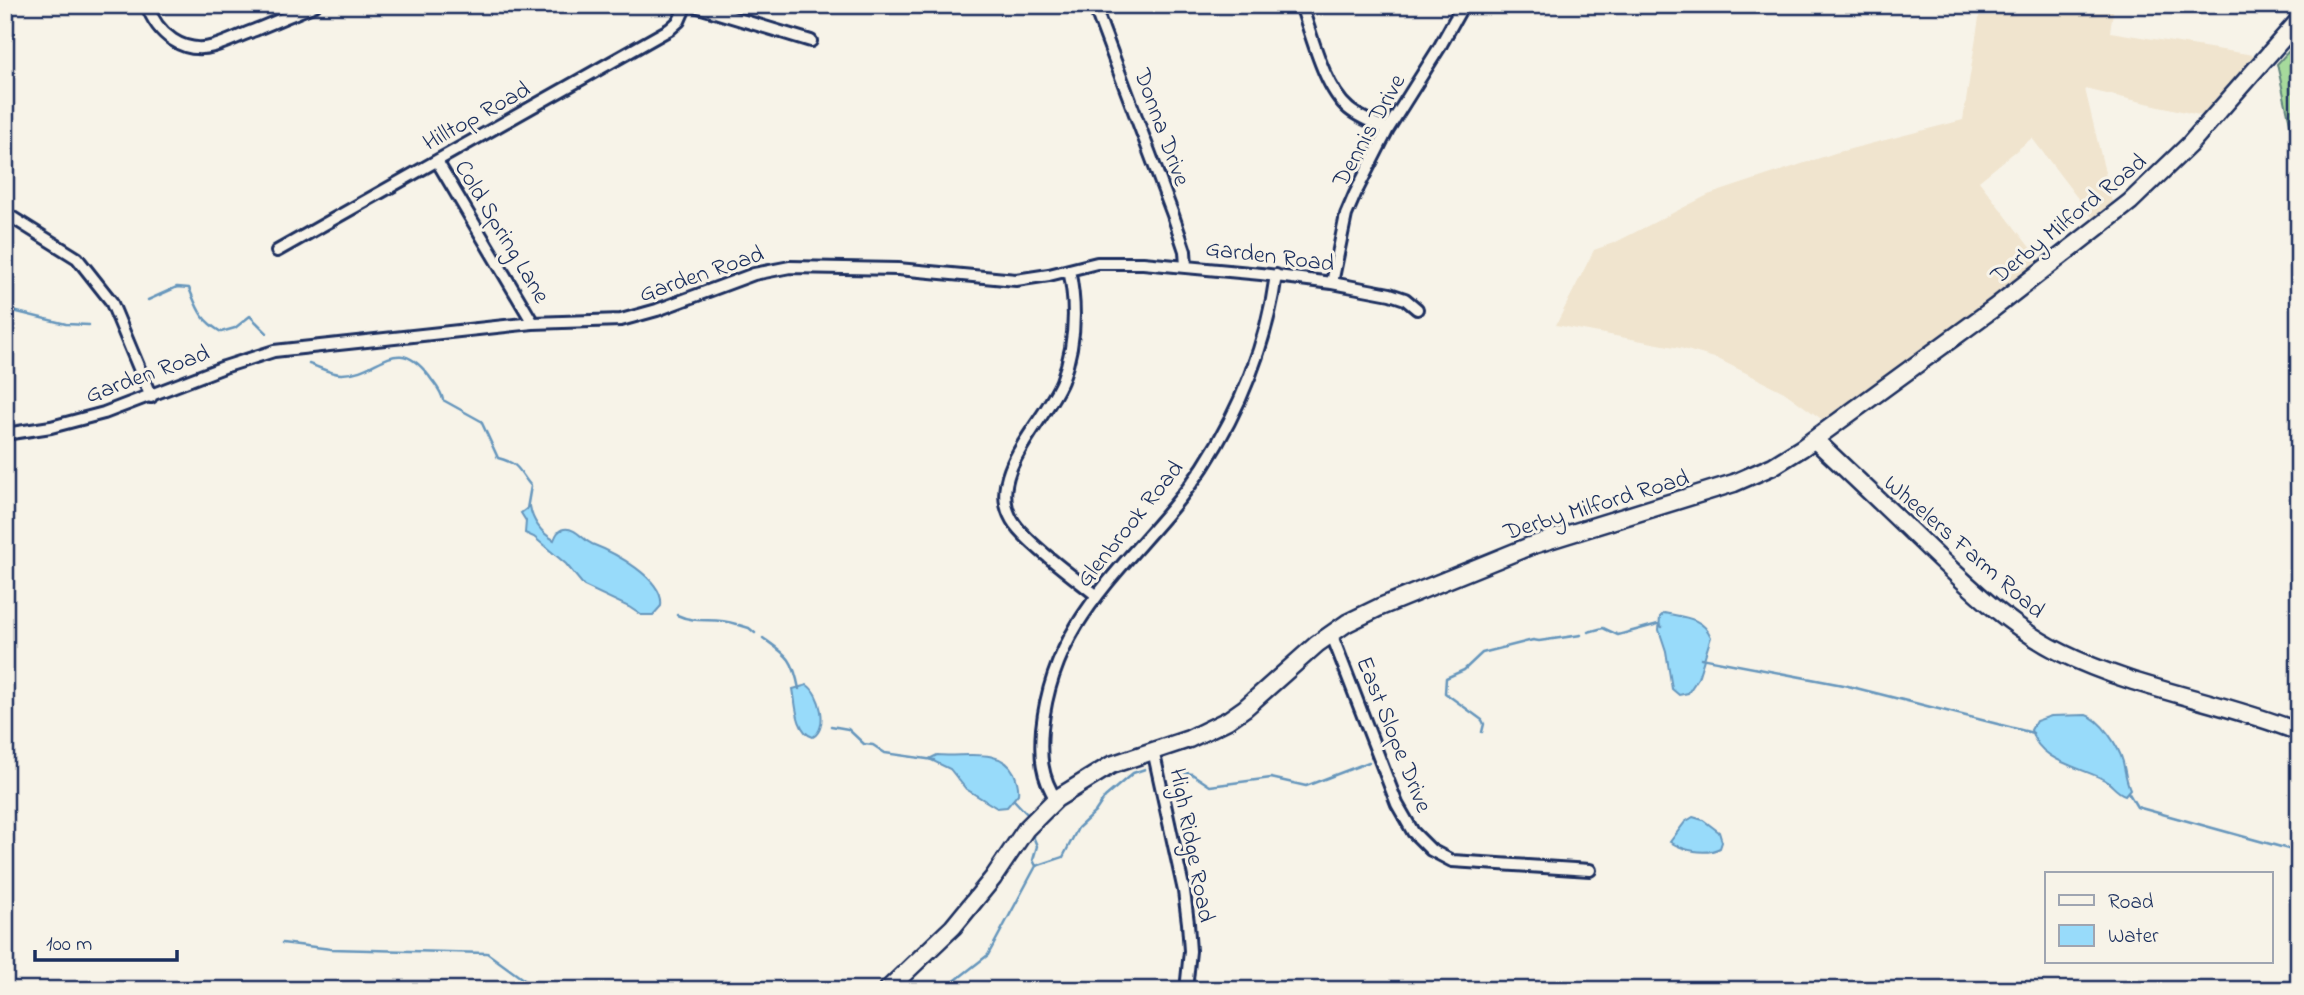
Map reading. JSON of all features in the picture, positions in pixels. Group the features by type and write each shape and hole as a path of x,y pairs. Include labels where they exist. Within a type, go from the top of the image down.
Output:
{"main road":[{"name":"Derby Milford Road","path":"887,990 953,927 986,887 1026,830 1056,799 1111,765 1189,739 1228,720 1331,633 1380,607 1530,546 1734,483 1773,466 1814,439 1994,308 2130,202 2189,145 2299,20"},
{"name":"Wheelers Farm Road","path":"1814,439 1954,572 2024,631 2062,653 2111,673 2257,715 2299,732"}],"street":[{"path":"147,5 151,18 160,30 171,40 192,48 212,47 316,5"},
{"name":"Hilltop Road","path":"277,250 670,29 679,21 686,5"},
{"path":"692,5 811,41"},
{"name":"Donna Drive","path":"1094,5 1173,215 1185,251 1186,266"},
{"path":"1301,5 1324,69 1340,99 1350,109 1388,130"},
{"name":"Dennis Drive","path":"1332,283 1346,215 1388,130 1463,5"},
{"name":"Cold Spring Lane","path":"437,161 533,323"},
{"path":"5,213 77,258 111,301 151,397"},
{"name":"Garden Road","path":"5,434 74,422 151,397 224,367 274,351 533,323 603,321 635,317 773,269 854,267 1008,280 1035,278 1097,263 1186,266 1332,283 1390,294 1405,299 1417,309"},
{"path":"1069,270 1075,319 1062,381 1015,458 1004,489 1008,514 1021,532 1096,595"},
{"name":"Glenbrook Road","path":"1056,799 1045,781 1041,765 1043,720 1053,678 1066,645 1096,595 1174,505 1220,439 1253,367 1268,320 1276,275"},
{"name":"East Slope Drive","path":"1331,633 1397,804 1413,832 1431,850 1452,861 1590,870"},
{"name":"High Ridge Road","path":"1153,750 1184,891 1190,951 1185,990"}],"shaded area":[{"path":"1981,5 2114,5 2110,32 2266,57 2212,118 2085,89 2114,210 2098,225 2032,138 1979,181 2041,262 1985,307 1827,423 1784,392 1718,359 1680,348 1556,325 1594,250 1616,242 1708,195 1835,153 1963,120"}],"green space":[{"path":"2299,40 2299,164 2277,64"}],"water":[{"path":"530,506 538,526 554,540 560,530 572,530 636,568 655,586 661,606 653,615 641,615 584,586 566,564 534,537 525,533 526,521 521,513"},
{"path":"1664,613 1698,622 1711,637 1698,678 1688,693 1679,695 1672,689 1666,651 1659,630 1660,617"},
{"path":"807,685 816,695 822,719 818,733 813,737 803,730 800,724 793,689"},
{"path":"2086,715 2098,722 2118,749 2130,789 2125,795 2103,779 2050,756 2035,740 2031,730 2036,721 2051,716"},
{"path":"937,755 980,755 1000,759 1014,773 1018,794 1007,807 997,808 966,789 950,769 929,759"},
{"path":"1693,817 1703,820 1719,832 1722,842 1720,848 1708,852 1694,851 1670,842 1685,822"}],"waterway":[{"path":"148,300 177,287 189,288 208,323 221,332 235,328 250,316 267,333"},
{"path":"5,309 66,324 89,325"},
{"path":"309,364 341,374 354,373 396,356 406,357 417,363 438,388 443,400 481,421 498,458 511,463 521,472 531,486 527,509"},
{"path":"677,615 692,620 736,624"},
{"path":"1588,632 1603,628 1618,635 1658,624 1662,627"},
{"path":"739,625 755,633"},
{"path":"1482,732 1482,720 1445,693 1446,678 1464,670 1482,653 1533,640 1581,635"},
{"path":"763,638 792,664 799,689"},
{"path":"1701,658 1848,686 2033,733"},
{"path":"831,726 848,729 864,744 873,745 885,753 934,760"},
{"path":"1178,771 1192,774 1210,786 1271,778 1306,786 1369,762"},
{"path":"1036,866 1063,857 1078,828 1095,812 1105,797 1133,773 1145,769"},
{"path":"2128,792 2137,807 2299,852"},
{"path":"1014,800 1028,815"},
{"path":"943,990 988,955 1036,866 1033,860 1037,846 1032,834"},
{"path":"282,943 331,949 487,953 538,990"}]}
